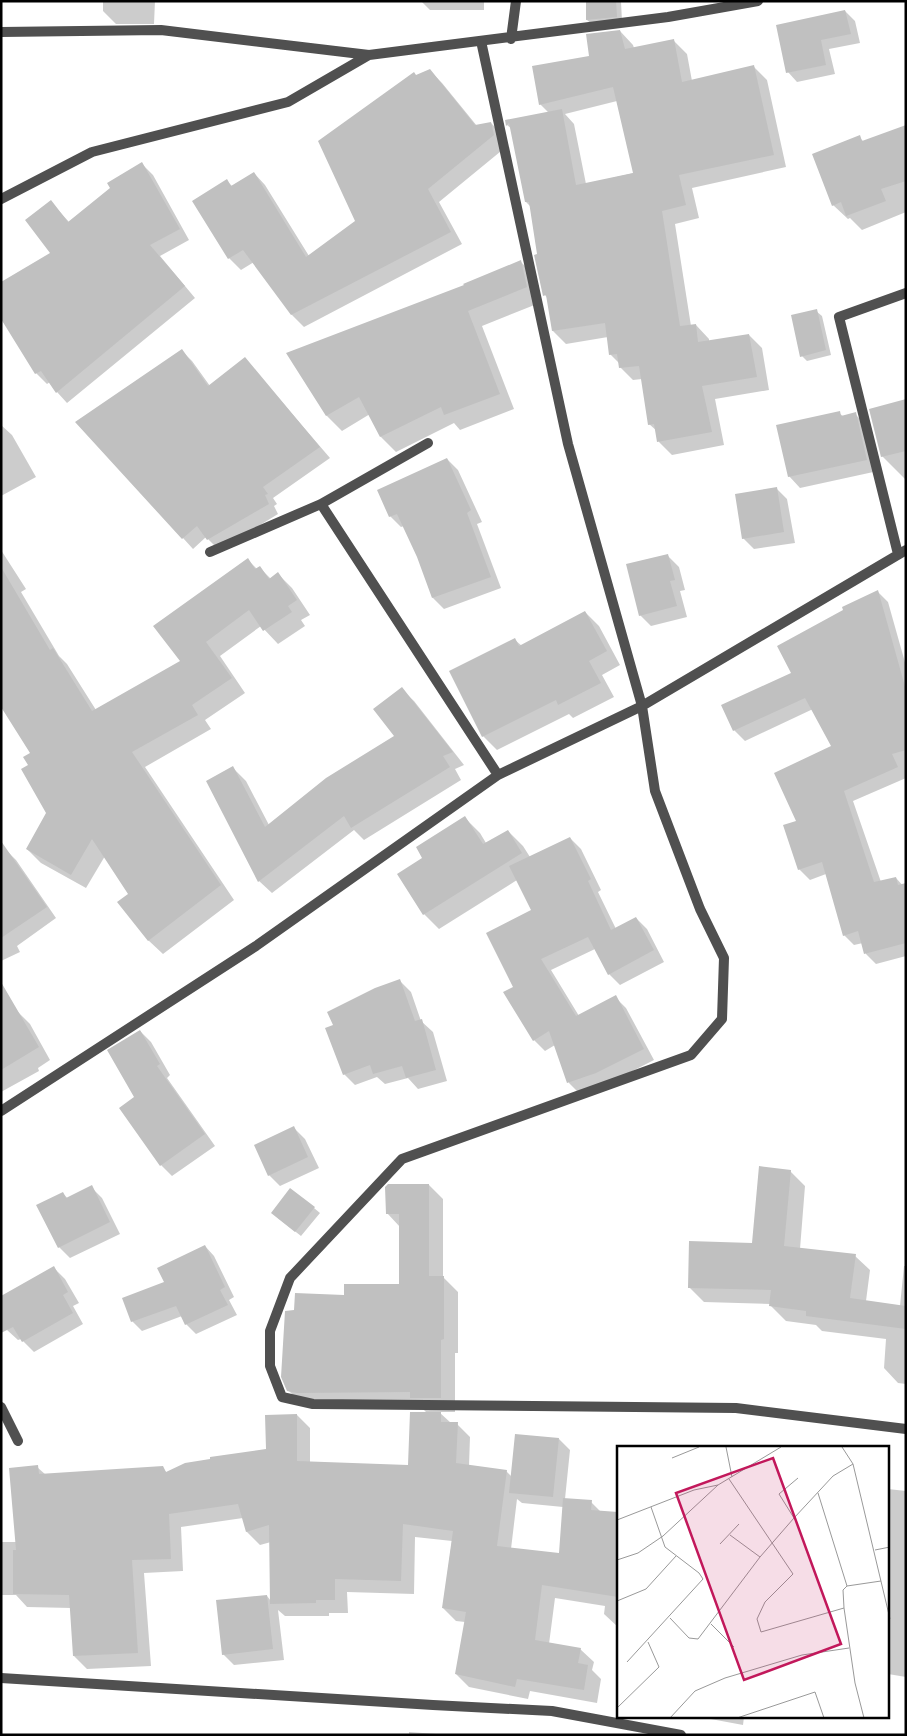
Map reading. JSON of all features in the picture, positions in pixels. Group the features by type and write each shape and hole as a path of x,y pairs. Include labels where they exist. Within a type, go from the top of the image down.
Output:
{"street":[{"path":"511,38 516,1"},
{"path":"1,32 161,30 369,55 668,17 758,1"},
{"path":"481,40 568,444 642,706 655,791 700,909 724,958 722,1018 691,1055 402,1159 290,1278 270,1331 270,1366 282,1397 313,1404 736,1408 906,1429"},
{"path":"1,199 92,152 288,102 369,55"},
{"path":"1,1111 256,946 498,775 642,706 902,552 839,317 906,293"},
{"path":"210,552 322,504 428,443"},
{"path":"322,504 498,775"},
{"path":"1,1407 18,1441"},
{"path":"1,1678 432,1706 552,1711 681,1735"}],"building":[{"path":"586,1 616,1 617,17 586,20"},
{"path":"845,10 851,34 821,40 826,65 786,73 776,25"},
{"path":"620,30 625,49 674,39 682,82 754,65 774,155 679,175 686,205 662,211 680,326 696,324 698,342 749,334 757,377 702,386 712,432 657,442 654,424 648,425 639,366 619,368 617,354 609,355 605,323 552,331 546,295 543,296 534,255 537,254 529,202 525,202 509,123 506,126 505,120 562,109 576,185 633,173 613,87 539,105 532,66 589,56 586,34"},
{"path":"430,69 475,125 491,122 494,135 428,189 451,232 291,315 243,250 228,259 192,201 227,179 231,186 254,172 306,257 355,221 318,141 414,72 416,75"},
{"path":"906,125 906,181 881,189 886,201 846,216 841,202 832,206 812,154 860,135 862,141"},
{"path":"142,162 180,229 150,245 185,286 56,393 41,371 35,374 1,319 1,282 50,253 25,220 51,200 68,222 110,188 107,183"},
{"path":"521,260 527,287 468,311 500,394 444,415 441,407 380,437 359,397 326,416 286,353 464,285"},
{"path":"817,309 826,350 800,357 791,315"},
{"path":"182,349 208,386 245,357 320,447 263,487 268,494 265,495 269,504 207,540 197,526 182,539 75,422"},
{"path":"906,399 906,451 881,457 869,409"},
{"path":"840,411 841,416 856,412 867,460 788,477 776,425"},
{"path":"447,458 471,510 467,513 491,577 432,598 417,557 397,514 389,517 377,490"},
{"path":"777,487 784,532 742,539 735,494"},
{"path":"668,554 675,580 670,581 677,606 639,616 626,564"},
{"path":"248,558 255,569 260,566 269,579 278,572 297,600 288,606 292,612 263,631 249,610 206,642 232,678 192,705 198,715 132,752 221,885 148,941 117,902 128,894 92,839 71,875 26,849 46,813 21,769 28,765 23,757 30,753 1,707 1,567 50,650 53,648 92,711 180,661 153,626"},
{"path":"878,590 906,690 906,750 892,754 898,767 844,791 874,882 896,877 898,885 906,883 906,943 864,954 858,931 843,936 822,862 798,870 783,825 796,821 774,773 831,746 805,698 733,731 721,705 791,673 777,646 843,610 842,607"},
{"path":"585,611 607,651 589,661 601,683 558,705 556,700 482,737 449,671 515,638 519,646"},
{"path":"402,687 453,752 443,756 450,767 351,828 344,816 258,882 206,781 233,766 265,827 326,778 394,736 373,709"},
{"path":"465,816 483,844 508,830 522,853 423,915 397,874 422,858 416,847"},
{"path":"570,837 591,879 588,881 611,930 636,917 654,950 608,975 588,937 541,959 576,1016 616,995 644,1049 596,1073 567,1083 549,1031 533,1041 503,992 513,987 486,933 531,910 509,866"},
{"path":"1,841 47,907 1,938"},
{"path":"400,979 415,1021 422,1019 436,1070 406,1078 402,1066 373,1074 370,1065 343,1075 325,1028 333,1025 327,1012 375,988"},
{"path":"1,982 39,1047 1,1070"},
{"path":"140,1030 160,1064 157,1066 205,1134 160,1166 119,1108 134,1097 107,1050"},
{"path":"294,1126 308,1157 268,1176 254,1145"},
{"path":"759,1166 791,1170 784,1246 856,1254 850,1298 906,1306 906,1329 806,1316 806,1311 769,1306 771,1290 688,1288 689,1241 752,1243"},
{"path":"388,1184 429,1184 429,1276 444,1276 444,1339 441,1340 441,1398 410,1398 410,1392 297,1393 287,1391 281,1377 285,1311 294,1310 295,1293 344,1295 344,1284 399,1284 399,1214 386,1214 385,1187"},
{"path":"92,1185 110,1222 58,1248 36,1205 63,1192 66,1198"},
{"path":"290,1188 315,1207 295,1232 271,1213"},
{"path":"205,1245 225,1287 220,1290 228,1305 185,1325 176,1306 131,1322 122,1298 164,1282 157,1268"},
{"path":"54,1266 68,1292 63,1295 73,1313 22,1342 13,1327 1,1333 1,1296"},
{"path":"410,1412 441,1412 441,1422 458,1422 456,1463 507,1470 497,1546 559,1553 563,1498 592,1500 591,1510 617,1512 617,1597 542,1585 535,1640 581,1648 578,1663 588,1665 584,1690 517,1679 515,1687 455,1674 466,1612 442,1608 453,1531 403,1524 401,1581 335,1579 335,1600 316,1600 316,1603 270,1604 269,1525 246,1532 238,1504 169,1514 171,1559 132,1560 138,1653 73,1656 69,1595 13,1594 13,1550 16,1550 9,1468 38,1465 39,1474 163,1466 166,1472 185,1463 210,1459 210,1457 266,1449 265,1415 297,1414 297,1461 408,1465"},
{"path":"515,1434 559,1438 553,1497 509,1493"},
{"path":"267,1595 273,1649 222,1655 216,1600"}]}
